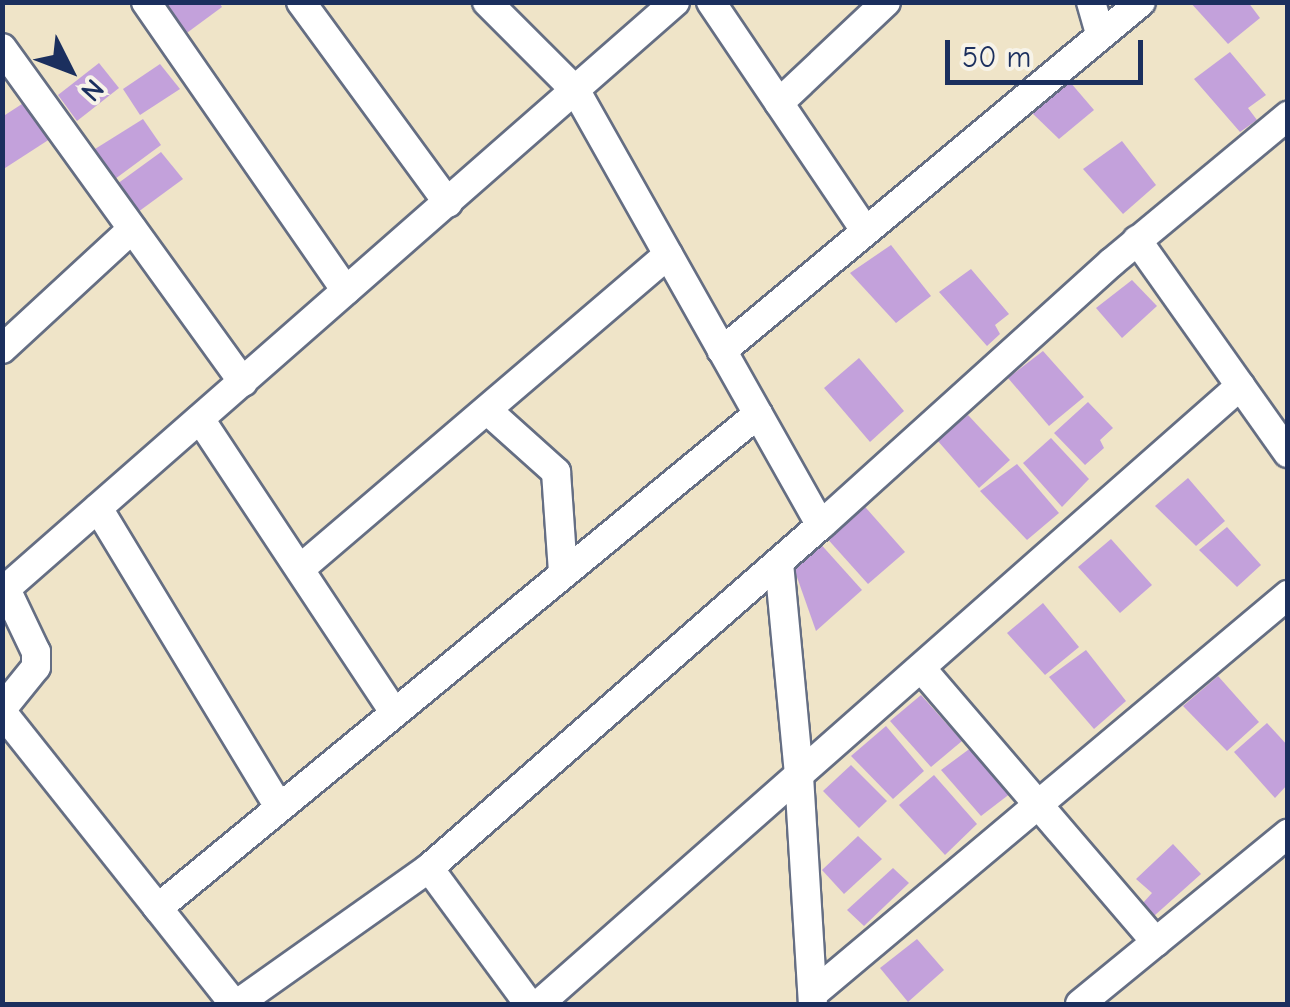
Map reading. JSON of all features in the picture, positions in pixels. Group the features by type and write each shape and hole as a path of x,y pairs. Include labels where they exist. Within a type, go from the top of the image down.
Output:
{"street":[{"path":"146,2 346,292"},
{"path":"301,2 448,203"},
{"path":"487,2 576,91 821,526"},
{"path":"675,2 4,590 36,652 36,667 2,711 235,1004 429,868 821,526 1137,240 1288,116"},
{"path":"712,2 865,230"},
{"path":"779,103 886,2"},
{"path":"1091,2 1100,34"},
{"path":"722,351 1141,2"},
{"path":"2,48 243,382"},
{"path":"3,348 132,229"},
{"path":"1137,240 1288,453"},
{"path":"300,569 668,255"},
{"path":"539,1004 1240,386"},
{"path":"487,410 556,472 563,573"},
{"path":"158,908 758,414"},
{"path":"200,419 393,711"},
{"path":"98,508 279,806"},
{"path":"779,563 814,998"},
{"path":"814,998 1288,595"},
{"path":"921,668 1156,942"},
{"path":"1080,1004 1288,834"},
{"path":"429,868 529,1004"}],"building":[{"path":"172,2 219,2 222,7 184,35 166,6"},
{"path":"1190,2 1248,2 1260,18 1228,44"},
{"path":"1230,52 1266,95 1248,108 1257,120 1240,132 1194,79"},
{"path":"99,63 119,88 77,121 58,95"},
{"path":"160,64 180,89 140,115 123,89"},
{"path":"1070,82 1094,110 1059,139 1031,112"},
{"path":"25,102 53,137 2,170 2,117"},
{"path":"143,119 161,145 115,179 95,149"},
{"path":"1122,141 1156,185 1123,214 1083,169"},
{"path":"161,152 183,179 138,212 117,184"},
{"path":"891,245 931,296 896,323 850,273"},
{"path":"971,269 1009,314 995,325 1000,334 987,346 939,292"},
{"path":"1132,280 1157,306 1122,338 1096,308"},
{"path":"1043,351 1084,397 1049,426 1008,378"},
{"path":"859,358 904,411 870,442 824,388"},
{"path":"1088,402 1113,428 1100,440 1104,448 1085,465 1054,433"},
{"path":"968,415 1010,460 979,488 937,440"},
{"path":"1051,438 1089,479 1062,507 1023,463"},
{"path":"1017,464 1059,513 1027,540 980,491"},
{"path":"1188,478 1225,521 1196,546 1155,506"},
{"path":"859,500 905,552 868,584 824,535"},
{"path":"1227,527 1261,565 1237,587 1199,550"},
{"path":"1111,539 1152,585 1120,613 1078,567"},
{"path":"817,540 862,590 816,631 792,563"},
{"path":"1043,603 1079,647 1045,675 1007,633"},
{"path":"1086,650 1126,701 1094,729 1049,677"},
{"path":"1218,676 1259,722 1227,751 1183,706"},
{"path":"921,695 962,741 931,767 890,721"},
{"path":"1267,723 1288,746 1288,784 1275,798 1234,752"},
{"path":"886,726 924,771 893,799 851,756"},
{"path":"972,747 1011,793 981,816 941,770"},
{"path":"851,765 887,801 859,828 823,791"},
{"path":"934,775 977,824 945,855 899,805"},
{"path":"858,836 882,859 844,894 822,870"},
{"path":"1173,844 1201,874 1154,916 1142,904 1152,893 1136,879"},
{"path":"893,868 909,883 864,926 847,910"},
{"path":"917,939 944,970 908,1002 880,968"}]}
